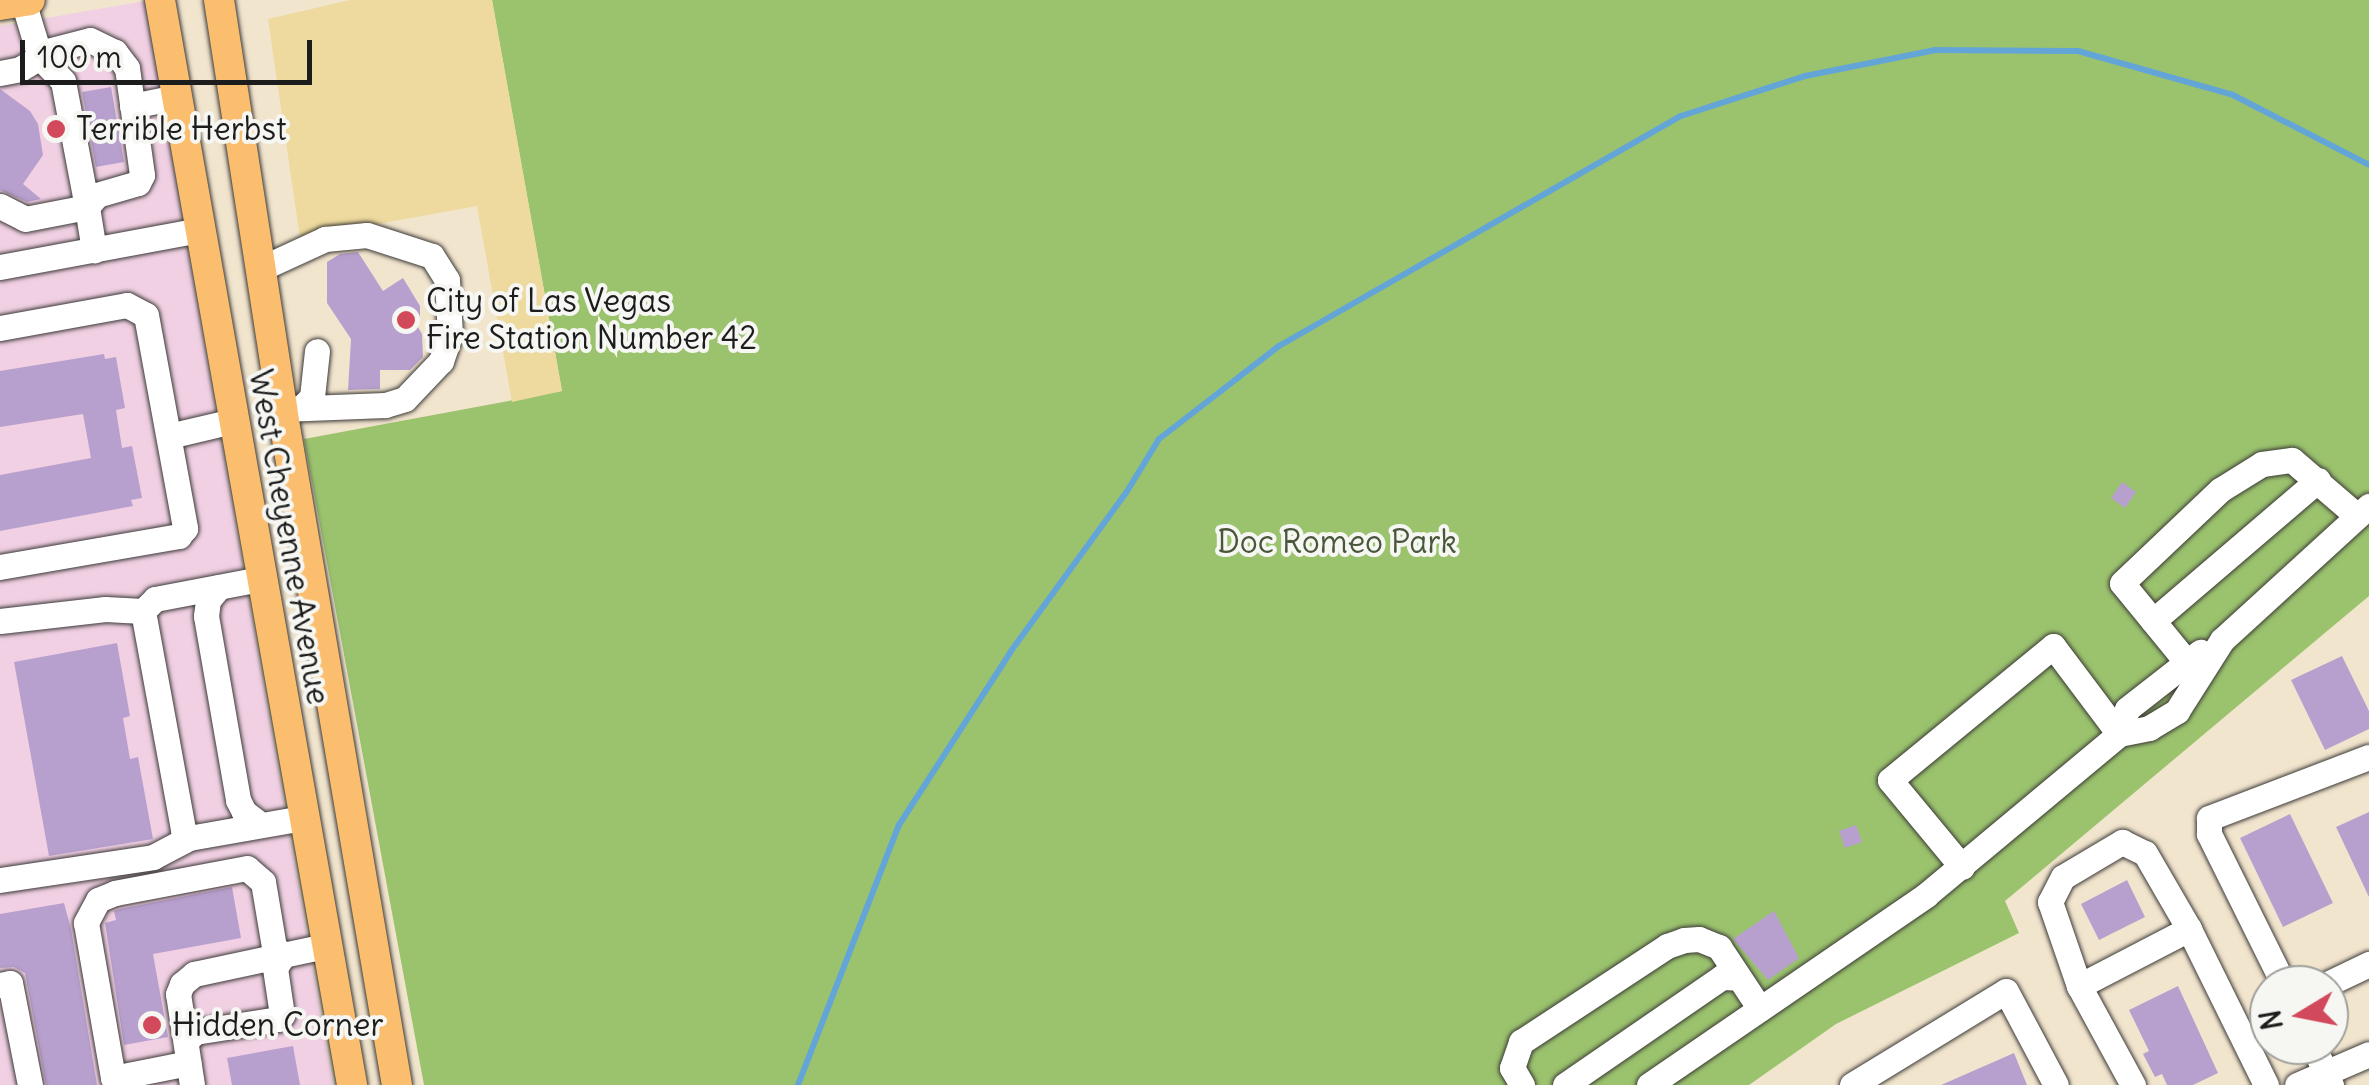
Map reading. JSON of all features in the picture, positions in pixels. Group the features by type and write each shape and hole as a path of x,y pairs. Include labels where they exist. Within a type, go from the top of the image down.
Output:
{"main road":[{"name":"West Cheyenne Avenue","path":"160,0 352,1085"},
{"name":"West Cheyenne Avenue","path":"219,0 260,268 293,408 397,1085"},
{"path":"233,420 293,408"},
{"path":"304,818 353,808"}],"street":[{"path":"18,2 40,58 64,81 94,250"},
{"path":"0,73 20,70 47,50 90,40 115,52 127,68 142,175 138,182 97,195 88,208 26,220 0,206"},
{"path":"132,106 176,97"},
{"path":"0,267 200,230"},
{"path":"260,268 325,239 367,235 432,256 447,280 450,335 442,361 405,399 385,405 293,408"},
{"path":"0,328 128,305 146,315 185,528 179,536 0,567"},
{"path":"293,408 312,397 316,351"},
{"path":"169,436 233,420"},
{"path":"2118,734 2127,709 2185,660 2222,640 2363,511 2292,460 2262,464 2220,490 2122,583 2185,660"},
{"path":"2153,622 2318,480"},
{"path":"0,621 105,608 143,611 155,599 260,579"},
{"path":"219,586 208,600 206,616 238,800 261,825"},
{"path":"143,611 183,829 190,838"},
{"path":"1650,1085 1962,867 2118,734 2149,728 2177,711 2222,640"},
{"path":"1962,867 1890,780 2052,646 2118,734"},
{"path":"2274,965 2209,834 2209,818 2369,757"},
{"path":"0,880 153,857 190,838 304,818"},
{"path":"2133,1085 2079,986 2050,902 2064,878 2122,842 2145,852 2189,929 2266,1085"},
{"path":"189,1063 112,1078 86,923 98,900 115,892 247,868 263,882 274,947 284,954"},
{"path":"2079,986 2189,929"},
{"path":"1522,1085 1512,1068 1521,1042 1667,946 1700,940 1718,947 1760,1009"},
{"path":"189,1063 178,994 182,984 194,974 325,946"},
{"path":"189,1063 195,1032 278,1019 282,1015 275,968 284,954"},
{"path":"1565,1085 1722,977 1739,978"},
{"path":"0,985 10,984 30,1085"},
{"path":"1852,1085 2006,991 2056,1085"},
{"path":"2296,1085 2328,1078 2369,1054"}],"shaded area":[{"path":"145,1 333,1085 0,1085 0,26"}],"green space":[{"name":"Doc Romeo Park","path":"492,0 2369,0 2369,596 2005,901 2019,933 1836,1024 1749,1085 424,1085 304,439 562,391"}],"sand":[{"path":"350,0 492,0 562,391 512,402 477,206 300,238 268,19"}],"building":[{"path":"111,87 124,162 96,167 82,92"},
{"path":"0,89 30,111 38,124 43,155 23,184 41,199 27,202 0,190"},
{"path":"358,252 383,291 403,278 420,306 420,316 414,320 422,334 423,357 410,370 380,370 380,389 348,390 351,339 327,303 327,262 340,254"},
{"path":"104,354 105,359 116,357 125,408 116,410 122,448 132,446 142,498 131,500 133,506 0,531 0,475 91,458 83,414 0,427 0,371"},
{"path":"2122,482 2136,492 2125,508 2111,498"},
{"path":"117,643 130,716 123,718 130,759 138,757 153,839 49,856 14,662"},
{"path":"2342,656 2369,711 2369,729 2325,750 2291,680"},
{"path":"2369,812 2369,897 2336,827"},
{"path":"2290,814 2333,903 2283,927 2240,838"},
{"path":"1856,825 1862,842 1845,848 1839,831"},
{"path":"2127,880 2145,917 2099,940 2081,904"},
{"path":"232,887 241,938 153,954 168,1037 124,1045 105,923 116,920 114,911 120,909"},
{"path":"64,903 97,1085 46,1085 25,973 14,967 0,968 0,914"},
{"path":"1774,911 1799,958 1768,980 1733,939"},
{"path":"2178,986 2218,1073 2193,1085 2167,1085 2162,1074 2155,1077 2143,1054 2149,1051 2129,1010"},
{"path":"293,1046 300,1085 232,1085 227,1058"},
{"path":"2014,1053 2027,1085 1941,1085"}],"waterway":[{"path":"798,1085 899,825 1011,651 1126,493 1159,439 1279,346 1681,116 1805,76 1935,50 2078,51 2233,95 2369,165"}],"place":[{"name":"Terrible Herbst","path":"56,129"},
{"name":"City of Las Vegas Fire Station Number 42","path":"406,320"},
{"name":"Hidden Corner","path":"152,1025"}]}
